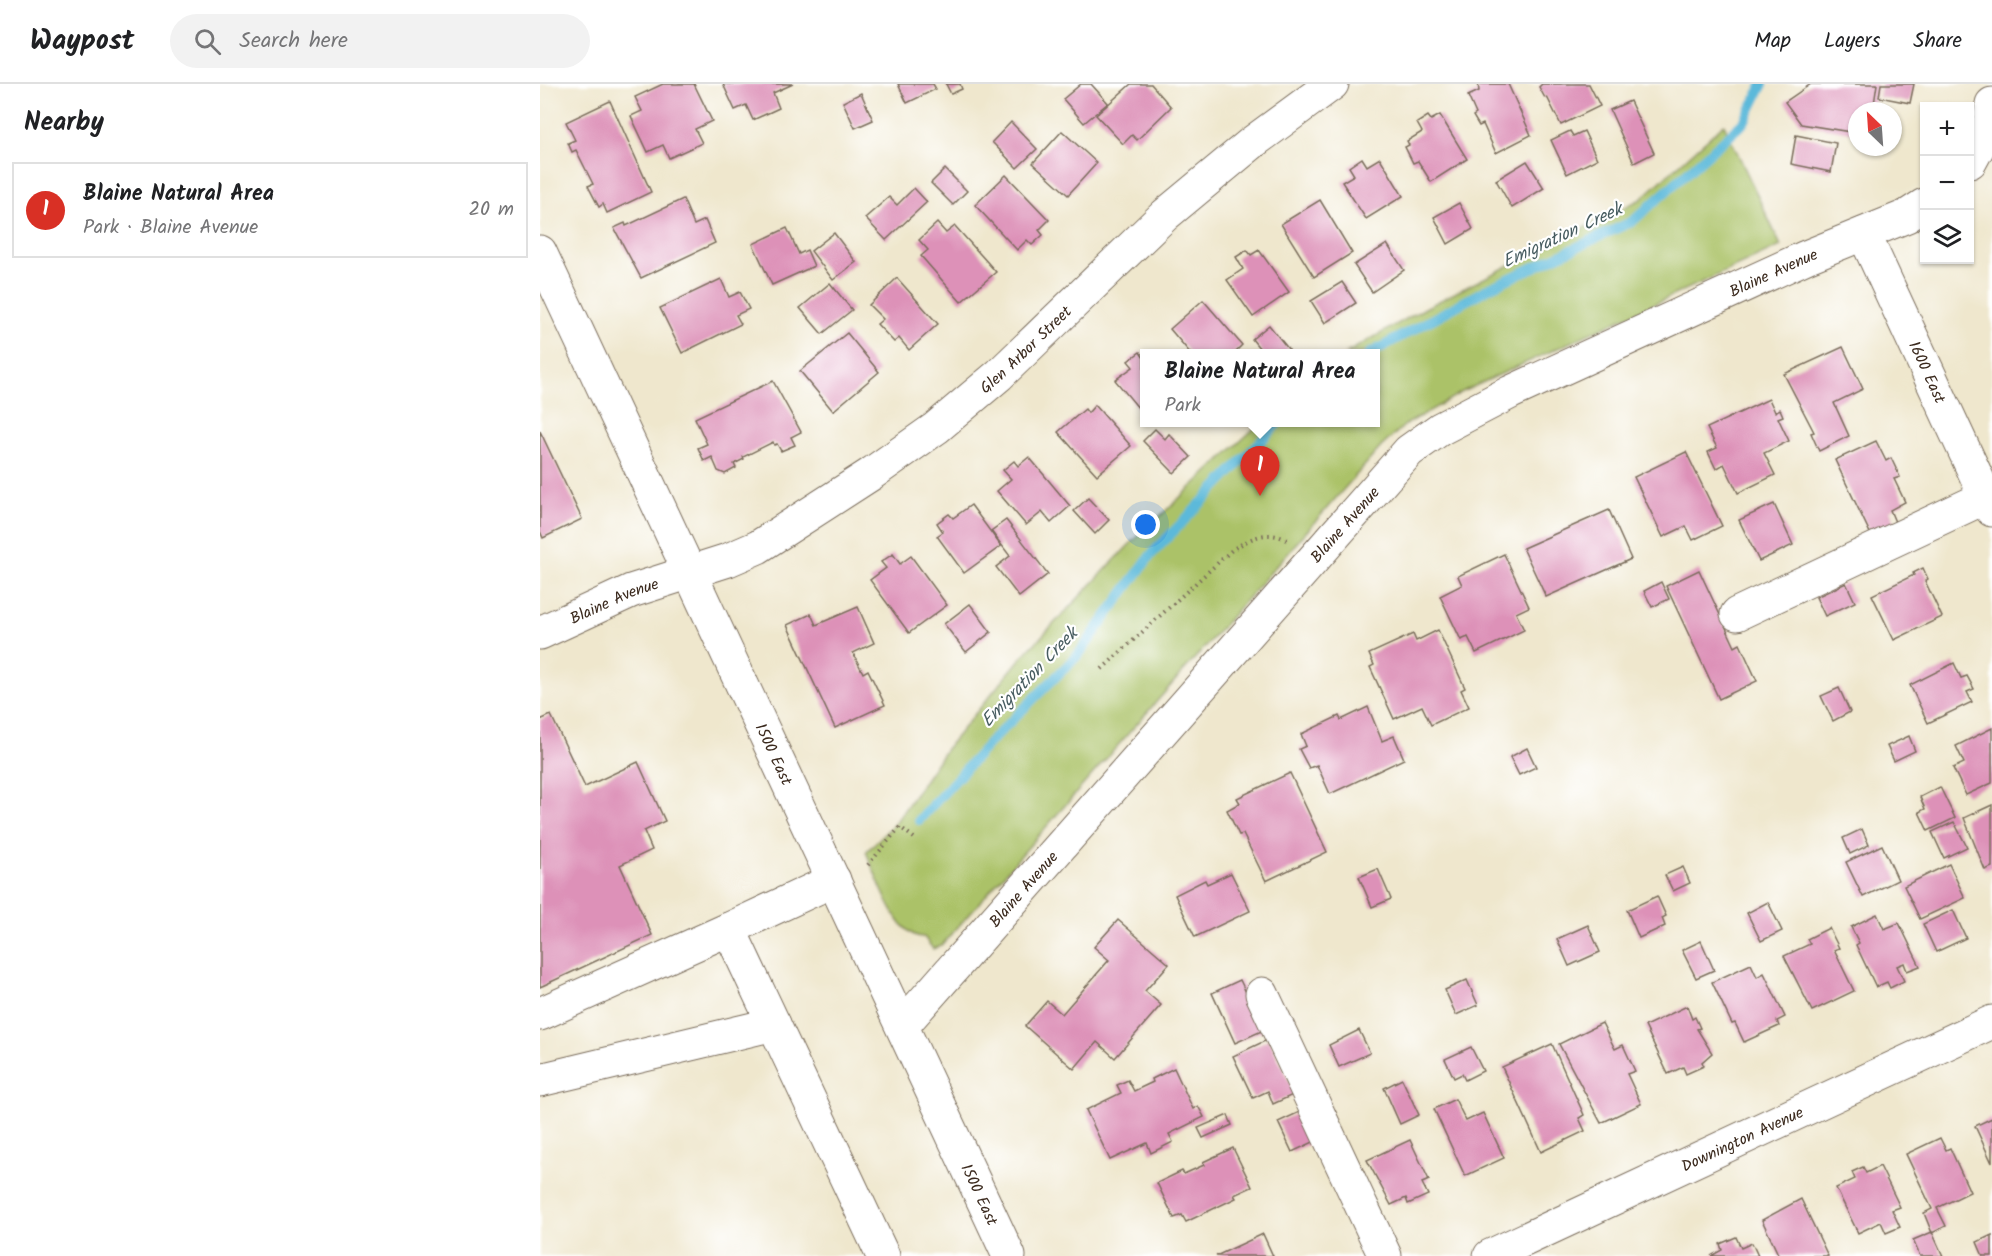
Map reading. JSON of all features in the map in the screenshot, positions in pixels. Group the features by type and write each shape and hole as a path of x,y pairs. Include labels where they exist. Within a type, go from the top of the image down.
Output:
{"street":[{"name":"Glen Arbor Street","path":"691,572 758,547 823,506 936,428 999,375 1165,215 1253,142 1332,84"},
{"path":"1973,156 1988,129 1992,104"},
{"name":"Blaine Avenue","path":"902,1026 1409,451 1440,429 1521,387 1785,266 1907,216 1920,208"},
{"name":"1600 East","path":"1864,234 1990,500"},
{"name":"1500 East","path":"540,252 902,1026 1005,1255"},
{"path":"1737,614 1990,500"},
{"name":"Blaine Avenue","path":"540,633 631,591 691,572"},
{"path":"540,1014 834,880"},
{"path":"729,929 883,1256"},
{"path":"1262,994 1385,1256"},
{"name":"Downington Avenue","path":"1490,1256 1992,1022"},
{"path":"540,1080 774,1024"}],"path":[{"path":"1102,669 1233,549 1257,535 1275,534 1318,555"},
{"path":"868,865 900,827 914,838"}],"green space":[{"path":"1724,124 1781,246 1464,391 1405,425 1381,447 943,944 933,949 924,937 914,935 904,927 888,903 866,852 896,822 946,749 1021,658 1129,545 1256,427 1380,427 1380,349 1353,349 1427,307 1641,199"}],"building":[{"path":"663,84 694,84 712,121 695,129 702,143 669,158 663,145 648,152 631,116 642,111 635,97"},
{"path":"723,84 793,84 773,93 779,108 753,120 746,105 735,110"},
{"path":"898,84 933,84 936,89 907,103"},
{"path":"946,84 960,84 962,89 951,94"},
{"path":"1081,84 1091,84 1108,103 1084,123 1063,99"},
{"path":"1131,84 1151,84 1171,107 1137,140 1132,135 1123,144 1096,115"},
{"path":"1478,84 1508,84 1531,135 1496,153 1483,124 1479,126 1473,116 1476,114 1468,96 1479,91"},
{"path":"1542,84 1589,84 1600,106 1561,125 1547,97 1545,98 1539,87"},
{"path":"1811,84 1877,84 1874,102 1848,102 1848,132 1801,124 1785,102"},
{"path":"1881,84 1914,84 1910,103 1879,97"},
{"path":"861,93 873,120 855,128 843,102"},
{"path":"610,101 651,192 607,213 603,204 599,207 588,186 593,184 576,150 572,152 568,143 575,140 566,122"},
{"path":"1630,101 1654,153 1634,163 1610,110"},
{"path":"1440,115 1467,159 1431,182 1418,161 1413,163 1405,147 1409,145 1407,141 1422,132 1417,123 1428,116 1431,120"},
{"path":"1011,122 1037,149 1017,168 992,142"},
{"path":"1062,131 1097,163 1068,195 1033,163"},
{"path":"1570,131 1573,136 1584,131 1597,159 1567,174 1551,140"},
{"path":"1796,135 1836,143 1831,172 1791,164"},
{"path":"1362,158 1367,166 1380,158 1403,196 1366,219 1342,182 1354,175 1349,167"},
{"path":"1527,161 1544,188 1512,208 1496,180"},
{"path":"945,169 967,191 953,205 931,183"},
{"path":"1006,175 1049,220 1039,230 1043,235 1032,245 1027,240 1017,250 975,205"},
{"path":"914,188 927,202 886,240 865,218 889,197 897,205"},
{"path":"683,199 694,225 705,220 715,243 641,278 614,228 625,223 626,226"},
{"path":"1320,200 1352,253 1314,277 1281,224"},
{"path":"1459,203 1473,229 1448,244 1434,217"},
{"path":"937,223 946,233 955,226 996,272 961,302 921,256 928,250 919,240"},
{"path":"787,228 799,254 807,250 814,266 772,285 753,244"},
{"path":"834,233 856,262 833,280 811,251"},
{"path":"1387,244 1404,270 1372,292 1354,265"},
{"path":"1247,250 1251,255 1259,250 1289,292 1253,317 1227,280 1243,269 1236,257"},
{"path":"897,278 938,324 909,350 899,338 894,342 877,324 883,319 869,305"},
{"path":"721,279 729,297 740,292 749,309 736,315 741,324 682,353 660,308"},
{"path":"1342,282 1356,303 1325,323 1311,301"},
{"path":"830,283 852,310 822,334 800,308"},
{"path":"1203,300 1242,345 1238,349 1187,349 1170,329"},
{"path":"1269,325 1288,349 1260,349 1252,339"},
{"path":"847,333 879,372 833,411 800,371"},
{"path":"1843,347 1863,389 1834,403 1849,436 1819,451 1811,433 1814,432 1784,374"},
{"path":"1140,352 1140,410 1115,380 1133,367 1128,361"},
{"path":"773,381 801,432 791,437 795,445 781,451 773,442 743,457 744,459 734,464 736,468 725,474 718,471 712,457 704,461 698,448 707,444 695,418"},
{"path":"1769,399 1775,412 1780,409 1783,416 1778,418 1789,441 1764,453 1775,475 1738,493 1724,464 1716,469 1708,452 1717,448 1707,428"},
{"path":"1095,405 1131,446 1097,475 1058,432 1085,409 1088,413"},
{"path":"1155,429 1165,439 1169,434 1191,457 1174,473 1143,441"},
{"path":"540,431 582,519 543,538 540,531"},
{"path":"1876,441 1886,461 1891,458 1900,477 1894,479 1905,502 1890,510 1895,522 1870,533 1835,460"},
{"path":"1686,452 1722,526 1693,540 1686,526 1663,537 1634,477"},
{"path":"1029,457 1070,506 1051,523 1042,512 1026,525 997,491 1011,479 1003,470 1014,461 1018,466"},
{"path":"1088,498 1109,520 1095,534 1074,511"},
{"path":"1774,504 1793,545 1759,561 1739,520"},
{"path":"971,505 1001,546 964,573 937,536 943,532 937,523 949,514 953,518"},
{"path":"1609,510 1631,559 1546,597 1523,548"},
{"path":"1006,520 1048,574 1019,597 996,567 1010,556 991,531"},
{"path":"893,554 900,564 911,556 947,605 909,633 870,580 886,568 881,562"},
{"path":"1504,554 1529,607 1516,613 1524,630 1476,653 1468,637 1461,640 1440,596 1462,585 1458,576"},
{"path":"1923,568 1928,579 1925,581 1942,617 1894,640 1872,595 1914,575 1913,573"},
{"path":"1699,570 1735,647 1740,644 1757,681 1719,699 1666,586"},
{"path":"1661,582 1669,599 1652,607 1644,591"},
{"path":"1846,583 1855,602 1825,616 1816,597"},
{"path":"970,604 991,632 966,652 944,624"},
{"path":"858,607 874,643 853,653 863,673 868,670 885,705 835,728 787,625 811,614 816,625"},
{"path":"1438,630 1465,688 1461,690 1469,707 1431,725 1422,706 1394,719 1370,667 1374,665 1369,654 1413,634 1416,641"},
{"path":"1954,663 1961,678 1967,676 1974,689 1967,692 1972,702 1928,723 1910,685"},
{"path":"1839,688 1850,712 1833,721 1821,696"},
{"path":"1368,707 1382,741 1394,736 1404,759 1330,794 1317,765 1309,768 1299,749 1306,746 1301,734 1339,716 1341,720"},
{"path":"551,715 585,787 638,762 665,821 644,831 652,850 620,865 652,935 540,987 540,720"},
{"path":"1992,728 1992,783 1966,795 1953,768 1964,763 1956,746"},
{"path":"1909,736 1915,751 1894,761 1887,746"},
{"path":"1527,748 1536,767 1519,775 1510,757"},
{"path":"1290,773 1327,852 1266,881 1243,834 1239,835 1227,810 1240,803 1237,798"},
{"path":"1940,787 1955,818 1928,831 1919,812 1925,809 1920,797"},
{"path":"1992,805 1992,867 1985,870 1964,818"},
{"path":"1954,822 1967,847 1944,858 1932,832"},
{"path":"1862,829 1869,845 1850,854 1843,838"},
{"path":"1882,845 1898,880 1863,897 1846,862"},
{"path":"1949,864 1965,898 1920,919 1904,886"},
{"path":"1683,867 1690,883 1673,891 1665,875"},
{"path":"1378,869 1391,899 1372,907 1359,877"},
{"path":"1231,873 1250,911 1195,937 1175,895 1205,880 1207,884"},
{"path":"1657,896 1666,916 1662,918 1665,926 1639,938 1627,910"},
{"path":"1768,902 1782,931 1761,941 1747,913"},
{"path":"1953,910 1966,938 1936,952 1923,924"},
{"path":"1877,914 1884,929 1899,923 1920,966 1907,971 1904,963 1897,966 1904,981 1890,988 1887,982 1876,987 1856,945 1859,943 1851,927"},
{"path":"1118,920 1169,964 1145,991 1161,1005 1115,1058 1097,1042 1074,1069 1025,1026 1047,1001 1062,1014 1109,960 1094,947"},
{"path":"1588,925 1600,952 1569,966 1557,939"},
{"path":"1829,928 1839,948 1834,950 1854,991 1812,1011 1784,956 1810,944 1807,939"},
{"path":"1701,941 1714,970 1696,978 1682,950"},
{"path":"1751,964 1757,977 1764,973 1785,1017 1777,1021 1779,1026 1744,1042 1735,1023 1732,1024 1712,982"},
{"path":"1240,980 1264,1030 1235,1043 1212,993"},
{"path":"1467,980 1478,1005 1456,1015 1445,990"},
{"path":"1687,1006 1692,1019 1695,1017 1700,1028 1697,1029 1712,1053 1702,1062 1704,1066 1686,1074 1683,1067 1668,1074 1645,1026"},
{"path":"1602,1023 1615,1049 1623,1045 1635,1071 1627,1074 1641,1104 1601,1123 1559,1044"},
{"path":"1359,1030 1370,1053 1339,1067 1329,1045"},
{"path":"1269,1039 1295,1094 1273,1104 1268,1091 1253,1098 1233,1056"},
{"path":"1552,1044 1584,1115 1579,1118 1585,1131 1541,1152 1502,1067"},
{"path":"1471,1047 1483,1071 1465,1080 1462,1074 1454,1078 1445,1059"},
{"path":"1174,1068 1193,1109 1198,1106 1204,1117 1169,1134 1173,1142 1151,1153 1147,1143 1110,1160 1086,1110 1121,1093 1117,1085 1128,1080 1134,1091"},
{"path":"1402,1079 1419,1115 1400,1124 1384,1088"},
{"path":"1455,1099 1466,1121 1483,1113 1504,1158 1465,1176 1434,1109"},
{"path":"1306,1109 1320,1139 1292,1152 1278,1122"},
{"path":"1228,1115 1232,1125 1203,1138 1198,1128"},
{"path":"1992,1118 1992,1163 1975,1126"},
{"path":"1940,1138 1946,1150 1950,1148 1970,1192 1937,1208 1946,1226 1932,1233 1924,1213 1932,1209 1906,1154"},
{"path":"1410,1140 1429,1180 1422,1183 1428,1195 1408,1204 1406,1198 1391,1205 1367,1160"},
{"path":"1233,1148 1252,1187 1234,1195 1236,1198 1186,1222 1182,1215 1174,1218 1157,1183 1182,1171 1184,1174 1204,1165 1203,1162"},
{"path":"1880,1166 1900,1207 1892,1210 1900,1227 1886,1233 1881,1222 1858,1233 1836,1188 1855,1179 1852,1172 1863,1167 1866,1173"},
{"path":"1801,1199 1828,1256 1779,1256 1762,1220"},
{"path":"1932,1232 1943,1256 1920,1256 1913,1240"},
{"path":"1263,1234 1273,1256 1216,1256"},
{"path":"1992,1235 1992,1256 1983,1256 1977,1242"},
{"path":"1736,1237 1741,1248 1752,1243 1758,1256 1711,1256 1722,1250 1720,1244"}],"waterway":[{"name":"Emigration Creek","path":"1378,349 1489,288 1633,221 1744,122 1763,84"},
{"name":"Emigration Creek","path":"919,820 992,740 1079,654 1150,556 1274,427"}],"place":[{"name":"Blaine Natural Area","path":"1260,496"}]}
